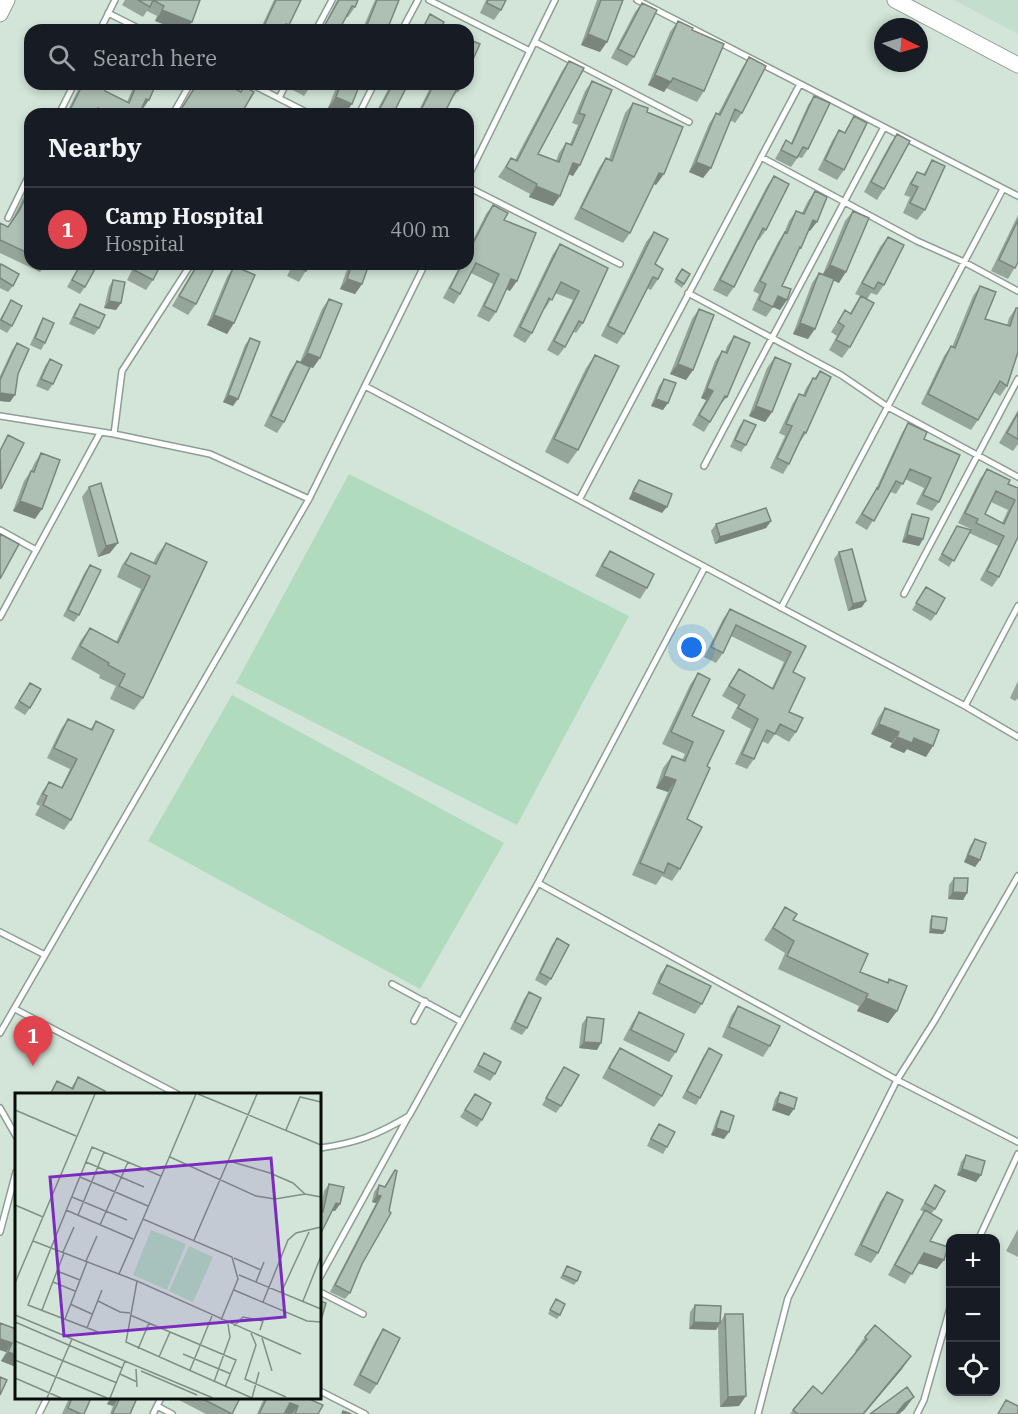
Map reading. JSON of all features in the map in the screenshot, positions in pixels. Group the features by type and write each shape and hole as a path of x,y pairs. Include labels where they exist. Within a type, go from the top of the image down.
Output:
{"street":[{"path":"0,14 7,0"},
{"path":"895,0 1018,65"}],"lane":[{"path":"103,24 115,0"},
{"path":"319,24 332,0"},
{"path":"405,24 418,0"},
{"path":"429,0 530,51"},
{"path":"474,165 555,0"},
{"path":"637,0 1018,196"},
{"path":"108,14 129,24"},
{"path":"535,42 689,123"},
{"path":"579,500 800,84"},
{"path":"62,108 71,90"},
{"path":"176,108 187,90"},
{"path":"263,90 298,108"},
{"path":"279,98 283,90"},
{"path":"361,108 371,90"},
{"path":"704,466 884,127"},
{"path":"761,157 917,241 964,262 1018,291"},
{"path":"8,218 24,185"},
{"path":"781,608 1003,189"},
{"path":"474,190 621,264"},
{"path":"114,434 122,371 187,270"},
{"path":"0,1033 309,499 422,270"},
{"path":"688,293 841,375 888,407 1018,477"},
{"path":"904,594 1018,379"},
{"path":"365,386 965,706 1018,737"},
{"path":"0,416 114,434 210,454 309,499"},
{"path":"0,616 100,433"},
{"path":"0,530 36,550"},
{"path":"321,1274 538,882 705,567"},
{"path":"965,706 1018,606"},
{"path":"758,1414 788,1298 897,1080 935,1020 1018,876"},
{"path":"538,882 897,1080 1018,1142"},
{"path":"0,932 45,956"},
{"path":"392,984 460,1021"},
{"path":"414,1021 425,1002"},
{"path":"15,1009 173,1093"},
{"path":"0,1108 15,1134"},
{"path":"321,1148 351,1143 378,1134 409,1116"},
{"path":"982,1234 1018,1154"},
{"path":"0,1232 15,1176"},
{"path":"321,1293 363,1314"},
{"path":"917,1414 924,1400 946,1325"},
{"path":"321,1392 365,1414"},
{"path":"39,1414 46,1399"},
{"path":"153,1414 160,1399"},
{"path":"157,1406 172,1414"}],"shaded area":[{"path":"954,0 1018,0 1018,34"},
{"path":"349,474 629,616 517,825 236,683"},
{"path":"232,695 504,843 420,989 148,841"}],"building":[{"path":"138,0 153,0 150,7"},
{"path":"153,0 200,0 192,22 162,10 164,6"},
{"path":"276,0 301,0 289,24 265,24"},
{"path":"339,0 358,0 342,24 325,24"},
{"path":"377,0 399,0 389,24 367,24"},
{"path":"488,0 506,0 501,10 487,3"},
{"path":"601,0 623,0 607,42 588,34"},
{"path":"642,3 657,10 634,57 618,49"},
{"path":"430,14 444,22 443,24 425,24"},
{"path":"678,21 724,44 704,91 673,78 671,82 655,75"},
{"path":"474,42 480,44 474,57"},
{"path":"749,57 766,66 742,113 735,109 711,168 696,162 716,113 720,115"},
{"path":"569,61 584,68 538,154 559,162 566,143 572,145 585,115 579,113 592,81 612,90 580,165 573,163 560,196 536,186 537,184 506,167 511,158 517,161"},
{"path":"80,90 106,90 129,103 134,90 153,90 142,108 71,108"},
{"path":"193,90 237,90 241,92 251,90 254,92 245,108 182,108"},
{"path":"339,90 358,90 352,104 336,97"},
{"path":"390,90 405,90 396,108 380,108"},
{"path":"431,90 456,90 447,108 422,108"},
{"path":"814,96 830,103 808,149 803,147 797,158 781,150 786,140 792,144"},
{"path":"633,103 648,108 647,112 683,127 664,174 659,173 630,233 581,208 606,158 612,161"},
{"path":"854,116 867,123 844,170 825,160 839,130 845,133"},
{"path":"897,134 910,141 884,189 871,182"},
{"path":"932,160 945,166 925,210 910,203 918,187 911,184 917,172 925,175"},
{"path":"774,176 789,184 766,230 763,228 734,287 720,280"},
{"path":"815,191 827,197 817,222 813,220 782,286 791,289 787,300 778,296 773,307 759,300 766,284 760,281 785,232 787,233 796,211 804,214"},
{"path":"24,201 24,251 0,240 0,223 8,227"},
{"path":"493,205 508,213 504,220 536,233 517,281 511,279 496,312 484,306 499,274 476,263 474,267 474,241"},
{"path":"853,211 869,218 846,272 830,265"},
{"path":"1018,220 1018,262 1015,268 999,260"},
{"path":"654,232 668,239 655,264 663,269 658,279 653,277 624,334 608,326"},
{"path":"888,237 904,245 884,285 878,282 874,289 862,283"},
{"path":"560,244 608,268 583,323 579,321 565,347 554,341 579,291 561,282 552,300 549,298 532,333 520,327"},
{"path":"1,264 19,274 13,286 0,278"},
{"path":"682,269 690,274 684,284 676,279"},
{"path":"78,270 94,270 85,287 72,280"},
{"path":"134,270 158,270 153,280"},
{"path":"194,270 213,270 196,304 179,296"},
{"path":"232,270 243,270 255,275 234,323 214,315"},
{"path":"350,270 367,270 362,284 347,279"},
{"path":"459,270 472,270 460,294 450,288"},
{"path":"819,273 834,279 815,329 800,323"},
{"path":"113,280 125,282 121,303 109,301"},
{"path":"980,286 996,292 985,319 1010,326 1016,308 1018,308 1018,352 1007,386 1000,381 978,420 928,394 951,346 955,348"},
{"path":"861,296 874,303 850,347 836,340 844,326 838,322 845,310 851,314"},
{"path":"329,299 342,304 320,358 307,353"},
{"path":"11,300 22,306 12,326 1,320"},
{"path":"80,304 105,315 99,328 74,317"},
{"path":"699,309 714,315 693,370 678,364"},
{"path":"43,318 54,323 45,343 35,338"},
{"path":"734,336 750,343 727,397 725,396 710,422 699,415 713,391 707,388 722,351 727,353"},
{"path":"250,338 260,342 238,399 228,395"},
{"path":"17,343 29,349 18,374 15,395 0,393 0,380"},
{"path":"595,355 619,366 578,450 554,439"},
{"path":"775,357 791,364 772,412 756,406"},
{"path":"50,359 62,365 53,384 41,379"},
{"path":"297,361 310,367 284,422 271,416"},
{"path":"820,371 831,377 806,433 804,432 789,464 777,458 792,426 786,424 799,394 805,396 813,378 816,379"},
{"path":"664,379 676,383 668,403 656,399"},
{"path":"1018,413 1018,439 1007,433"},
{"path":"744,420 756,425 746,445 735,440"},
{"path":"908,423 927,432 924,439 960,455 939,502 923,495 931,478 910,469 903,484 896,481 874,521 862,514 878,489"},
{"path":"8,435 24,443 1,489 0,451"},
{"path":"41,453 60,460 42,509 20,501 31,471 34,472"},
{"path":"987,469 1010,480 1008,484 1018,488 1018,537 999,577 987,571 1004,536 976,523 978,519 965,513","holes":["996,491 1015,500 1004,524 985,514"]},
{"path":"639,480 672,494 667,507 633,492"},
{"path":"101,483 118,543 106,546 89,487"},
{"path":"766,508 771,521 720,537 716,524"},
{"path":"912,514 929,518 923,539 907,535"},
{"path":"957,526 971,530 954,561 942,554"},
{"path":"0,534 19,544 0,579"},
{"path":"166,543 207,562 143,698 119,686 125,674 80,646 90,628 118,643 150,576 125,564 131,553 156,564"},
{"path":"852,549 866,601 853,604 839,552"},
{"path":"610,551 654,574 647,588 602,566"},
{"path":"90,565 101,570 79,615 68,610"},
{"path":"926,587 945,598 936,614 916,603"},
{"path":"730,609 806,646 793,672 805,678 789,712 803,718 796,732 780,724 775,734 767,730 754,759 742,754 758,719 738,708 745,695 729,686 739,669 773,689 791,652 736,625 723,653 711,647"},
{"path":"698,673 710,679 692,716 724,731 707,766 710,768 687,819 702,827 680,869 668,863 664,873 640,863 676,780 664,776 672,756 685,761 693,742 671,732"},
{"path":"30,683 41,689 30,708 19,701"},
{"path":"885,708 939,730 933,746 914,738 912,743 897,737 899,732 879,724"},
{"path":"68,719 92,730 96,721 114,730 71,820 43,805 47,796 43,794 49,782 62,788 77,759 54,748"},
{"path":"975,839 986,843 980,860 968,855"},
{"path":"954,878 968,878 967,893 953,892"},
{"path":"785,907 797,914 793,920 868,954 860,972 888,983 889,979 907,986 897,1011 866,998 868,994 787,956 794,941 773,928"},
{"path":"932,916 947,918 945,931 931,929"},
{"path":"557,938 569,945 551,979 540,973"},
{"path":"667,965 711,986 702,1004 659,983"},
{"path":"529,992 541,998 527,1028 515,1022"},
{"path":"738,1006 780,1026 770,1046 729,1027"},
{"path":"639,1012 684,1034 676,1052 631,1030"},
{"path":"587,1017 604,1019 601,1043 584,1042"},
{"path":"620,1048 672,1076 662,1096 609,1068"},
{"path":"709,1048 722,1055 700,1098 687,1091"},
{"path":"484,1053 501,1062 495,1074 478,1065"},
{"path":"564,1067 579,1075 561,1106 546,1098"},
{"path":"78,1077 105,1091 104,1093 51,1093 57,1081 73,1089"},
{"path":"780,1092 797,1098 794,1109 777,1103"},
{"path":"475,1094 491,1103 482,1120 465,1110"},
{"path":"721,1111 734,1116 729,1132 716,1128"},
{"path":"659,1124 675,1132 667,1147 651,1139"},
{"path":"966,1155 985,1161 981,1175 962,1169"},
{"path":"395,1170 397,1171 389,1211 391,1213 362,1264 350,1293 335,1285 381,1196 377,1195 379,1185 385,1187"},
{"path":"329,1184 344,1187 340,1204 336,1203 321,1233 321,1211 323,1212"},
{"path":"935,1185 945,1191 935,1209 925,1203"},
{"path":"887,1192 903,1200 878,1253 861,1245"},
{"path":"925,1210 942,1220 930,1241 946,1246 944,1260 924,1253 912,1274 895,1265"},
{"path":"567,1266 581,1272 577,1281 563,1275"},
{"path":"556,1299 565,1304 560,1315 550,1310"},
{"path":"321,1301 326,1303 321,1320"},
{"path":"695,1305 721,1306 720,1323 694,1322"},
{"path":"725,1314 743,1314 746,1396 728,1397"},
{"path":"0,1323 15,1329 15,1355 8,1352 12,1343 0,1339"},
{"path":"875,1325 911,1356 863,1414 798,1414 793,1410 813,1386 822,1394 867,1339 865,1337"},
{"path":"383,1329 400,1338 377,1384 360,1375"},
{"path":"0,1377 7,1380 0,1395"},
{"path":"907,1387 914,1397 905,1403 896,1414 870,1414"},
{"path":"72,1399 91,1399 84,1414 68,1408"},
{"path":"120,1399 137,1399 130,1414 112,1414"},
{"path":"203,1399 240,1399 232,1414"},
{"path":"266,1399 309,1399 323,1405 318,1414 295,1414 298,1406 290,1403 284,1414 259,1414"},
{"path":"1006,1400 1018,1406 1018,1414 998,1414"}],"place":[{"name":"Camp Hospital","path":"33,1066"}]}
